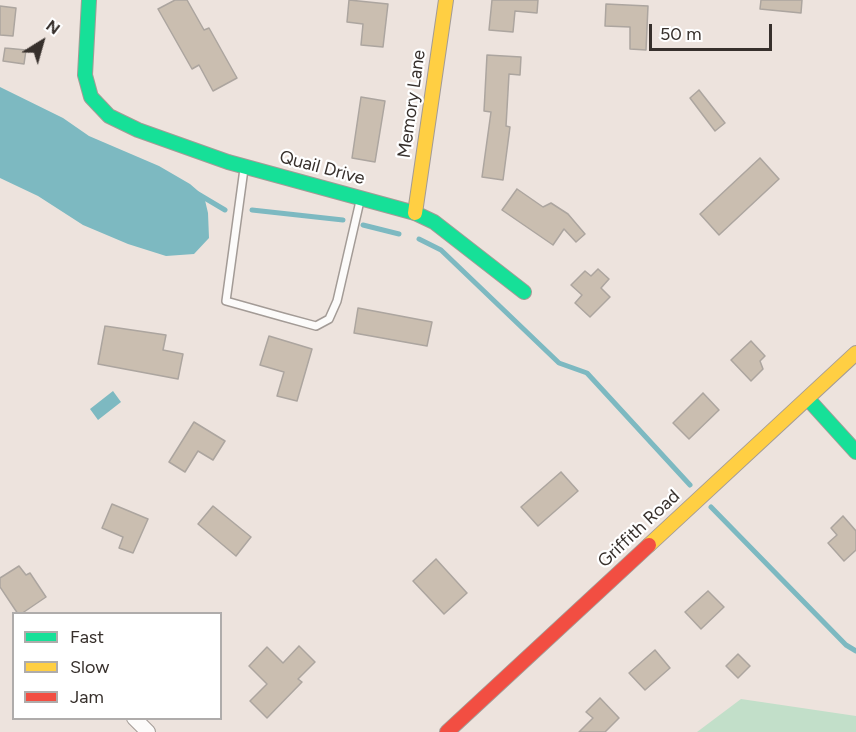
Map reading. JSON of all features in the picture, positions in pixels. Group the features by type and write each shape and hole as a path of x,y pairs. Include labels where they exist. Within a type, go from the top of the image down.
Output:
{"street":[{"name":"Quail Drive","path":"89,0 85,75 91,97 97,106 109,116 130,127 244,166 361,196 415,213 434,222 524,292"},
{"name":"Memory Lane","path":"415,213 446,0"},
{"name":"Griffith Road","path":"447,732 856,353"},
{"path":"808,399 856,452"},
{"path":"136,720 148,732"}],"lane":[{"path":"244,166 226,301 316,326 329,319 337,301 361,196"}],"green space":[{"path":"741,699 856,716 856,732 697,732"}],"water":[{"path":"0,87 63,118 89,136 159,166 190,184 204,196 208,213 209,238 194,254 166,256 128,244 83,225 38,196 0,178"},
{"path":"113,391 121,402 98,420 90,409"}],"building":[{"path":"175,0 187,0 204,30 209,28 237,78 213,91 199,65 192,69 158,9"},
{"path":"349,0 388,4 383,47 361,45 363,24 347,22"},
{"path":"492,0 538,0 537,13 515,11 513,32 489,30"},
{"path":"761,0 802,0 801,13 760,9"},
{"path":"606,4 648,6 646,50 630,49 630,27 605,26"},
{"path":"0,6 16,8 13,36 0,35"},
{"path":"5,48 26,50 24,64 3,61"},
{"path":"487,55 521,57 520,75 509,74 506,126 510,127 503,180 482,177 491,112 484,111"},
{"path":"699,90 725,123 715,131 690,98"},
{"path":"361,97 385,101 375,162 352,158"},
{"path":"760,158 779,179 719,235 700,214"},
{"path":"517,189 543,207 551,203 568,214 585,234 576,242 564,229 553,245 502,210"},
{"path":"598,269 609,279 601,288 610,297 590,317 575,303 582,295 571,285 585,271 591,276"},
{"path":"358,308 432,322 427,346 354,333"},
{"path":"105,326 166,335 163,350 183,354 178,379 98,364"},
{"path":"269,336 312,349 297,401 277,396 284,372 260,365"},
{"path":"751,341 765,356 760,361 763,369 751,381 731,360"},
{"path":"703,393 719,410 689,439 673,423"},
{"path":"194,422 225,441 213,460 198,451 185,472 169,462"},
{"path":"561,472 578,491 538,526 521,507"},
{"path":"112,504 148,519 133,553 119,548 123,537 102,528"},
{"path":"213,506 251,537 236,556 198,524"},
{"path":"843,516 856,531 856,550 844,561 828,543 837,535 831,528"},
{"path":"436,559 467,593 444,614 413,581"},
{"path":"19,566 26,575 30,573 46,597 24,612 17,612 0,587 0,578"},
{"path":"708,591 724,607 701,629 685,612"},
{"path":"299,646 315,662 298,679 302,682 267,718 250,701 267,684 249,666 267,647 283,663"},
{"path":"655,650 670,668 645,690 629,673"},
{"path":"738,654 750,666 738,678 726,666"},
{"path":"600,698 619,718 605,732 579,732 593,718 586,712"}],"waterway":[{"path":"198,194 225,210"},
{"path":"252,210 343,220"},
{"path":"363,225 399,234"},
{"path":"419,239 441,250 559,363 587,373 690,485"},
{"path":"711,507 846,645 856,651"}],"traffic: fast":[{"path":"89,0 85,75 91,97 109,116 138,130 228,162 415,213 434,222 524,292"},
{"path":"808,399 856,452"}],"traffic: slow":[{"path":"415,213 446,0"},
{"path":"649,545 856,353"}],"traffic: jam":[{"path":"447,732 649,545"}]}
